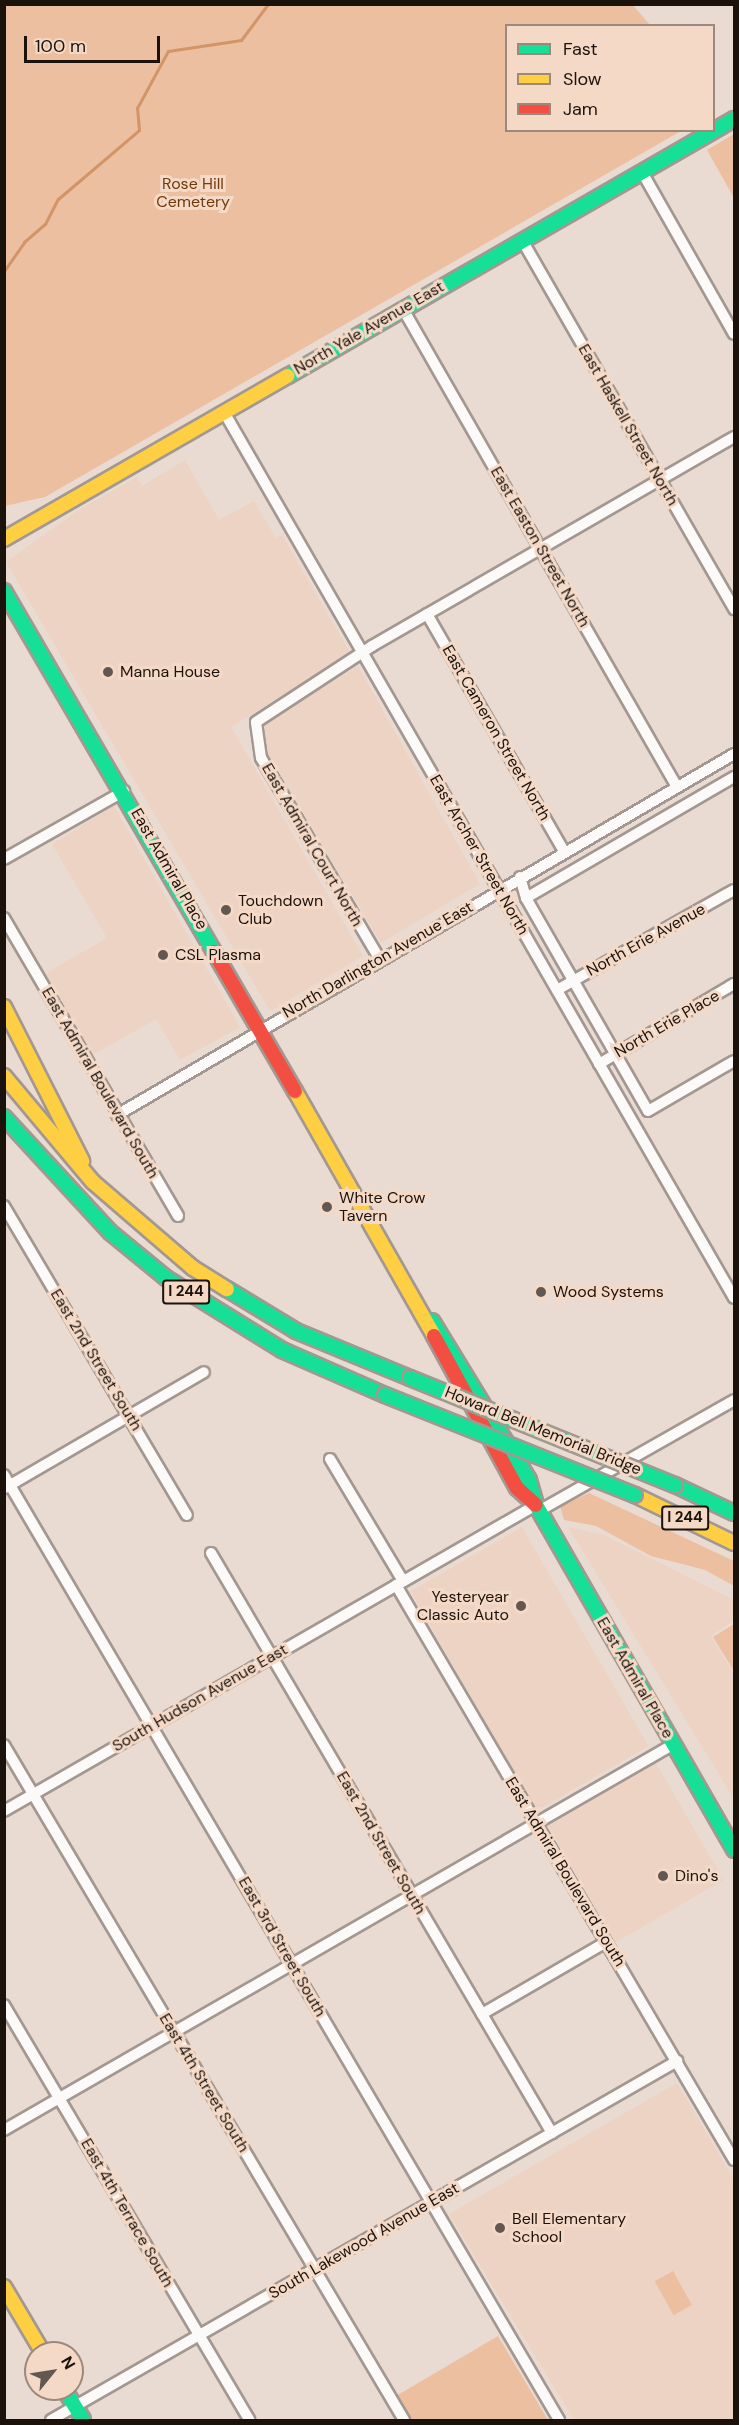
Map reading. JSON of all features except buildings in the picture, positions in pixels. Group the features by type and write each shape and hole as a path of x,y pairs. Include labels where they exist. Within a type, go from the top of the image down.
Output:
{"main road":[{"name":"North Yale Avenue East","path":"715,130 735,119"},
{"name":"North Yale Avenue East","path":"4,539 712,132"},
{"name":"East Admiral Place","path":"4,591 124,791 261,1028 419,1305 474,1414 517,1488 538,1508 735,1850"},
{"path":"4,1007 93,1182"},
{"name":"I 244","path":"4,1076 93,1182"},
{"name":"Howard Bell Memorial Bridge","path":"4,1119 110,1232 166,1278 254,1335 385,1395 635,1495 735,1543"},
{"name":"Howard Bell Memorial Bridge","path":"93,1182 146,1232 228,1292 305,1335 675,1485 735,1513"},
{"path":"4,2287 36,2341"},
{"path":"71,2401 83,2421"}],"street":[{"path":"642,172 735,334"},
{"name":"East Haskell Street North","path":"522,240 735,609"},
{"name":"East Easton Street North","path":"403,309 677,787"},
{"name":"East Archer Street North","path":"224,412 735,1298"},
{"path":"363,653 735,437"},
{"name":"East Cameron Street North","path":"427,614 564,851"},
{"name":"East Admiral Court North","path":"363,653 261,717 253,729 265,765 379,958"},
{"name":"North Darlington Avenue East","path":"117,1115 379,958 735,754"},
{"path":"526,898 735,777"},
{"path":"4,860 124,791"},
{"name":"East Archer Street North","path":"520,877 526,898 648,1111 735,1062"},
{"name":"North Erie Avenue","path":"557,990 735,890"},
{"name":"East Admiral Boulevard South","path":"4,918 178,1216"},
{"name":"North Erie Place","path":"599,1064 735,984"},
{"name":"East 2nd Street South","path":"4,1206 187,1515"},
{"path":"8,1486 204,1372"},
{"name":"South Hudson Avenue East","path":"4,1811 400,1583 735,1400"},
{"name":"East Admiral Boulevard South","path":"330,1459 536,1824 735,2160"},
{"name":"East 3rd Street South","path":"4,1475 8,1486 152,1726 559,2421"},
{"name":"East 2nd Street South","path":"211,1553 552,2133"},
{"path":"4,2130 674,1744"},
{"name":"East 4th Street South","path":"4,1745 404,2421"},
{"path":"482,2014 606,1942"},
{"name":"East 4th Terrace South","path":"4,2006 249,2421"},
{"name":"South Lakewood Avenue East","path":"51,2421 677,2061"}],"shaded area":[{"path":"185,460 219,520 254,501 276,538 282,535 350,653 231,727 363,956 270,1011 6,562 80,509 137,477 142,486"},
{"path":"358,666 480,884 381,943 268,754 260,727"},
{"path":"114,806 240,1027 180,1060 156,1019 93,1055 46,973 107,938 52,844"},
{"path":"522,1527 649,1746 537,1811 410,1592"},
{"path":"568,1527 604,1535 734,1600 734,1620 711,1636 734,1674 734,1799"},
{"path":"656,1763 724,1880 615,1942 548,1826"},
{"path":"677,2083 733,2178 734,2420 574,2420 449,2214"}],"green space":[{"name":"Rose Hill Cemetery","path":"4,5 633,5 649,24 505,24 505,132 679,132 45,497 5,506"},
{"path":"734,134 734,198 707,150"},
{"path":"589,1493 734,1561 734,1586 705,1570 651,1556 596,1526 564,1520 560,1506"},
{"path":"734,1624 734,1671 713,1637"},
{"path":"673,2271 692,2305 674,2315 655,2281"},
{"path":"498,2336 548,2420 410,2420 396,2396"}],"waterway":[{"path":"4,271 24,242 45,224 58,199 139,130 137,108 168,51 241,40 268,4"}],"traffic: fast":[{"path":"715,130 734,119"},
{"path":"288,376 711,132"},
{"path":"4,591 214,952"},
{"path":"4,1117 110,1232 166,1278 282,1350 385,1395"},
{"path":"227,1289 296,1331 410,1378"},
{"path":"432,1321 529,1480 536,1505 734,1850"},
{"path":"410,1378 675,1485"},
{"path":"385,1395 635,1495"},
{"path":"675,1485 734,1513"},
{"path":"71,2401 83,2420"}],"traffic: slow":[{"path":"4,539 288,376"},
{"path":"4,1007 82,1161"},
{"path":"4,1076 93,1182 193,1268 227,1289"},
{"path":"295,1091 434,1336"},
{"path":"635,1495 734,1543"},
{"path":"4,2287 36,2341"}],"traffic: jam":[{"path":"214,952 295,1091"},
{"path":"434,1336 517,1488 536,1505"}],"place":[{"name":"Manna House","path":"108,672"},
{"name":"Touchdown Club","path":"226,910"},
{"name":"CSL Plasma","path":"163,955"},
{"name":"White Crow Tavern","path":"327,1207"},
{"name":"Wood Systems","path":"541,1292"},
{"name":"Yesteryear Classic Auto","path":"521,1606"},
{"name":"Dino's","path":"663,1876"},
{"name":"Bell Elementary School","path":"500,2228"}]}
